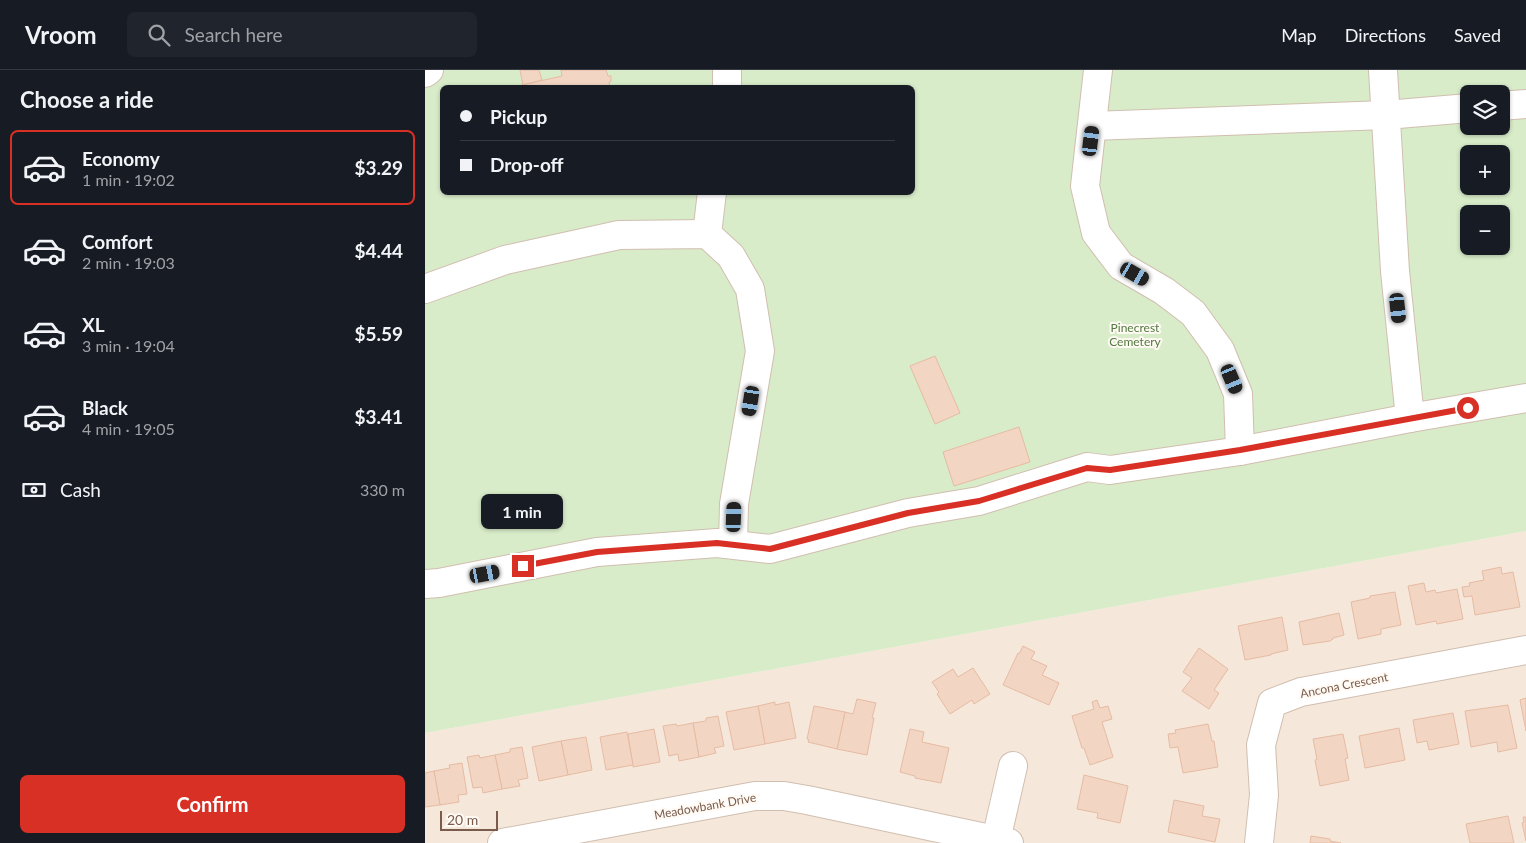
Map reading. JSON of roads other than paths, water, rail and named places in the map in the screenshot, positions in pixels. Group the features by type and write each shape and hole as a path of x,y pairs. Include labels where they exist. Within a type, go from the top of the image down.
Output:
{"street":[{"path":"425,73 429,70"},
{"path":"1098,70 1085,186 1096,233 1121,266 1164,291 1193,313 1220,350 1238,394 1240,450"},
{"path":"1383,70 1395,271 1410,418"},
{"path":"1510,105 1526,104"},
{"path":"1092,126 1386,115 1460,109"},
{"path":"707,234 712,195"},
{"path":"425,289 505,260 619,235 707,234 731,256 750,289 760,351 734,504 733,544"},
{"path":"425,584 439,583 597,552 717,543 770,549 908,513 979,501 1087,468 1110,470 1240,450 1526,398"},
{"name":"Ancona Crescent","path":"1259,843 1264,795 1261,745 1272,703 1301,692 1526,650"},
{"name":"Meadowbank Drive","path":"502,843 755,796 785,796 807,800 1003,842 1013,766"}],"park label":[{"name":"Pinecrest Cemetery","path":"1135,334"}]}
